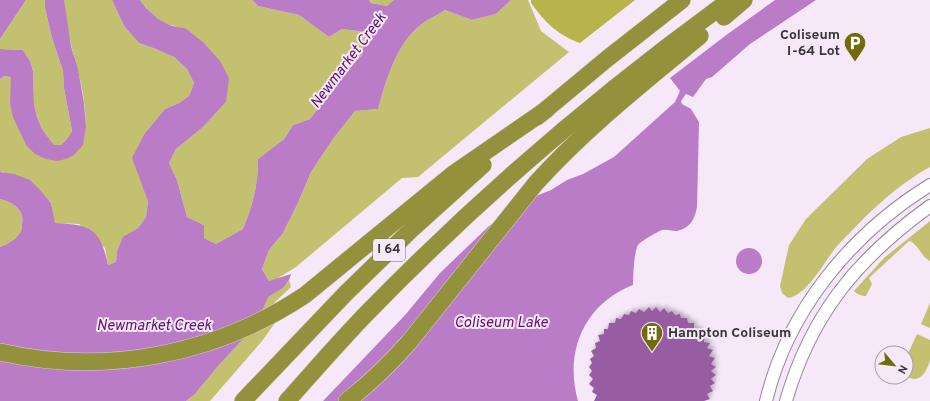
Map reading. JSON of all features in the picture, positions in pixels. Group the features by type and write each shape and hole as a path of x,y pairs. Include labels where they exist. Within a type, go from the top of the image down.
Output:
{"highway":[{"name":"I 64","path":"242,401 315,323 385,254 496,153 546,110 608,58 682,0"},
{"name":"I 64","path":"287,401 344,337 404,276 529,160 602,97 730,0"},
{"path":"347,401 388,366 410,341 536,183 576,141 615,106 744,0"},
{"path":"0,352 67,362 110,361 144,358 196,346 252,325 282,310 305,295 453,174 546,110"}],"street":[{"path":"766,401 776,368 788,340 817,289 833,268 858,241 900,205 930,185"},
{"path":"786,401 804,349 816,326 842,287 861,264 880,246 930,206"}],"shaded area":[{"path":"26,0 45,0 45,8 52,38 63,71 64,88 72,131 61,145 54,145 42,129 37,117 34,104 33,71 30,61 23,50 0,49 0,39"},
{"path":"64,0 112,0 124,26 139,43 174,57 187,69 194,83 189,96 179,103 165,109 145,133 148,201 146,217 138,228 123,238 117,251 116,262 108,265 105,248 79,224 54,223 51,202 3,172 0,172 0,79 4,76 11,77 15,112 26,145 74,155 82,144 84,138 85,120 84,103 65,17"},
{"path":"140,0 252,0 258,6 299,15 329,37 342,29 366,32 362,55 346,72 310,119 293,125 284,139 258,159 254,195 243,229 216,244 204,238 204,225 187,217 177,180 169,163 176,149 203,127 226,102 185,28 177,27 159,20 149,12"},
{"path":"369,0 394,0 387,6 371,3"},
{"path":"511,0 528,0 541,31 569,52 418,177 402,178 296,267 275,280 269,281 262,269 269,250 283,233 311,172 333,139 355,111 378,109 389,73 399,51 414,31 423,23 445,10 472,20 496,14"},
{"path":"531,0 635,0 580,43 558,32 552,27 536,10 531,3"},
{"path":"930,128 930,167 896,190 865,217 837,246 816,276 802,291 788,298 782,293 780,286 789,245 806,219 867,159 901,137"},
{"path":"0,199 9,202 20,211 22,215 22,230 11,242 0,247"},
{"path":"930,221 930,261 915,244 909,241 869,278 872,284 866,296 860,295 854,291 884,258"},
{"path":"289,280 291,287 274,303 275,323 262,341 210,401 186,401 195,394 219,365 256,325 267,297 283,288"},
{"path":"930,303 930,328 921,324"},
{"path":"917,334 930,340 930,360 927,369 922,376 915,379 914,345 912,345"}],"water":[{"path":"0,0 26,0 0,39"},
{"path":"45,0 64,0 71,46 78,69 84,103 86,127 83,145 74,155 57,161 46,159 35,154 26,145 13,117 10,104 11,77 4,76 0,79 0,49 23,50 30,61 33,71 34,104 42,129 54,145 61,145 67,139 72,131 64,88 63,71 52,38 45,8"},
{"name":"Newmarket Creek","path":"112,0 140,0 158,19 172,26 185,28 203,42 220,61 229,78 226,102 203,127 176,149 169,163 177,180 187,217 204,225 204,238 216,244 243,229 254,195 258,159 284,139 293,125 310,119 346,72 362,55 366,32 342,29 329,37 299,15 258,6 252,0 369,0 371,3 387,6 394,0 511,0 496,14 472,20 445,10 423,23 414,31 399,51 389,73 378,109 355,111 333,139 311,172 283,233 269,250 262,269 269,281 291,274 289,280 283,288 268,297 256,325 219,365 195,394 186,401 0,401 0,247 11,242 20,233 22,230 22,215 17,207 0,199 0,172 14,174 30,180 51,203 55,223 77,225 92,230 101,243 108,265 116,262 117,251 123,237 138,228 146,217 148,201 132,158 145,133 165,109 179,103 189,96 194,83 187,69 174,57 139,43 124,26"},
{"name":"Coliseum Lake","path":"775,0 816,0 750,44 712,77 706,79 693,97 686,94 681,101 682,104 691,109 699,122 697,207 695,215 692,222 686,228 677,231 662,230 640,243 637,248 634,264 633,285 616,293 602,304 590,317 576,348 574,383 578,401 323,401 406,314 440,273 489,226 526,200 551,190 567,180 583,174 614,157 675,102 680,91 670,78"},
{"path":"749,248 758,252 762,261 758,270 749,274 740,270 736,261 740,252"}],"building":[{"name":"Hampton Coliseum","path":"649,307 652,311 656,307 660,312 664,308 668,313 672,311 675,315 680,314 681,318 687,318 688,323 694,323 694,329 700,329 700,335 705,335 704,342 710,343 707,348 713,350 709,356 715,358 711,364 716,367 711,371 716,375 711,379 715,383 710,386 713,391 707,394 710,399 704,401 594,401 597,395 592,392 594,388 589,384 593,379 589,375 592,371 589,367 592,363 590,359 594,356 591,351 596,348 595,343 600,341 598,335 604,334 604,329 608,329 609,323 615,323 616,318 621,319 624,314 629,315 631,311 636,313 639,309 644,312"}],"place":[{"name":"Coliseum I-64 Lot","path":"855,62"},
{"name":"Hampton Coliseum","path":"652,352"}]}
